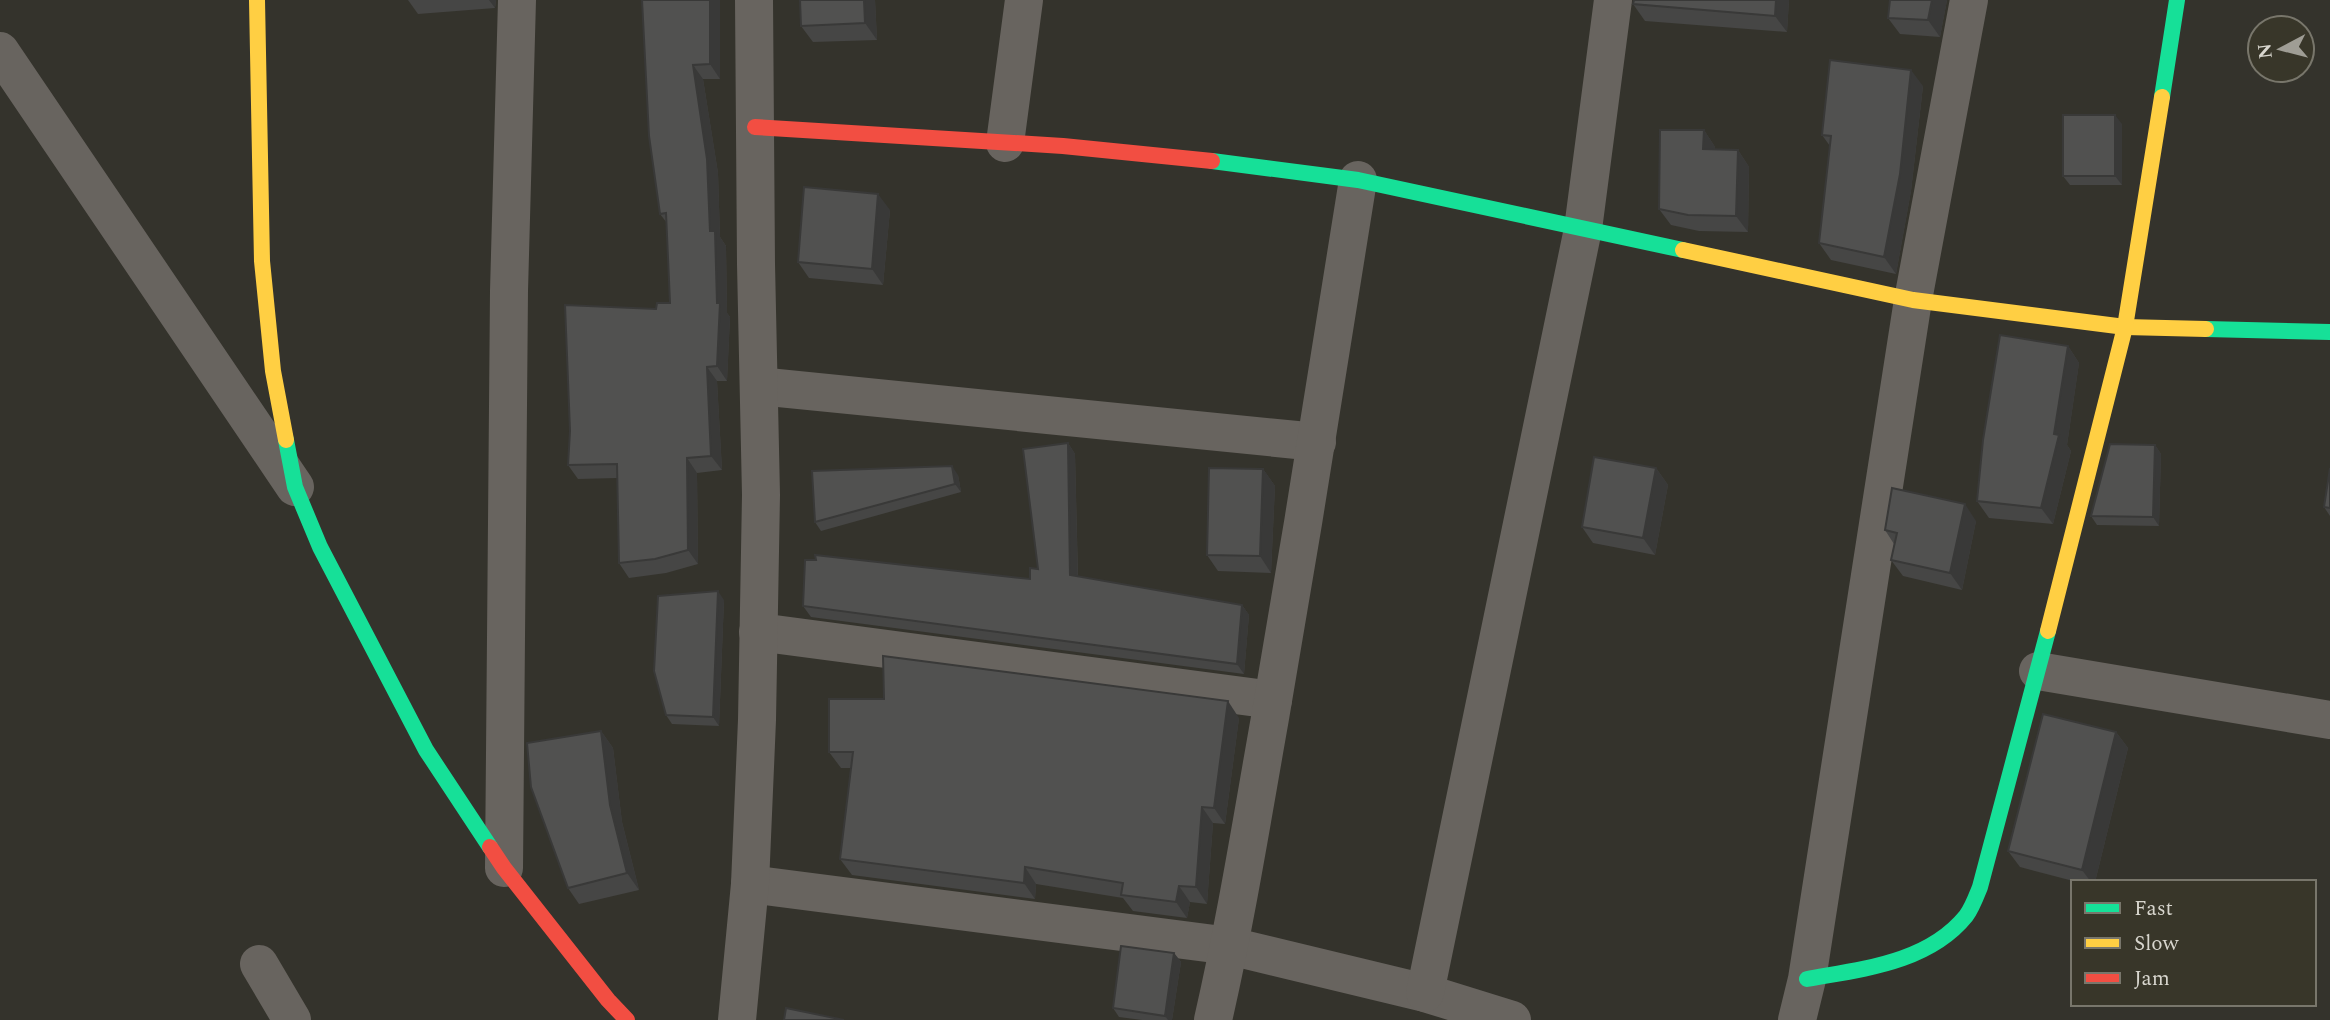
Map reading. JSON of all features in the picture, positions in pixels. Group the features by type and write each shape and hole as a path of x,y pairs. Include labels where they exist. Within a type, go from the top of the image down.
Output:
{"street":[{"path":"257,0 262,261 273,371 295,487"},
{"path":"504,868 509,291 517,0"},
{"path":"737,1020 750,884 761,495 754,0"},
{"path":"1005,143 1024,0"},
{"path":"1425,993 1583,229 1612,0"},
{"path":"1797,1020 1807,979 1913,300 1969,0"},
{"path":"1807,979 1879,966 1916,953 1950,933 1968,914 1980,887 2125,327 2177,0"},
{"path":"0,51 295,487 320,547 426,750 504,868 608,1000 627,1020"},
{"path":"755,127 1063,146 1359,180 1913,300 2125,327 2330,332"},
{"path":"1213,1020 1230,946 1273,700 1359,180"},
{"path":"758,386 1317,442"},
{"path":"758,632 1273,700"},
{"path":"2038,671 2330,720"},
{"path":"750,884 1230,946 1425,993 1512,1020"},
{"path":"259,964 292,1020"}],"building":[{"path":"642,0 710,0 710,64 693,65 707,159 710,231 715,231 717,303 720,303 717,366 707,367 711,456 687,458 688,550 655,559 619,563 617,464 568,465 570,431 565,305 656,309 657,303 670,303 666,213 660,214 649,136"},
{"path":"800,0 864,0 865,23 801,26"},
{"path":"1634,0 1776,0 1775,16 1633,4"},
{"path":"1890,0 1932,0 1928,20 1888,18"},
{"path":"1830,60 1911,70 1900,174 1884,257 1819,243 1831,136 1822,135"},
{"path":"2063,115 2115,115 2115,176 2063,176"},
{"path":"1660,130 1704,130 1703,149 1738,150 1736,216 1688,215 1659,209"},
{"path":"804,187 878,194 872,269 798,262"},
{"path":"2000,335 2068,346 2054,434 2059,435 2041,508 1977,501 1983,440"},
{"path":"1068,443 1070,575 1242,605 1237,664 803,606 805,560 816,560 815,555 1030,579 1030,568 1038,569 1023,449"},
{"path":"2110,444 2155,445 2153,517 2091,516"},
{"path":"1594,457 1656,468 1643,538 1582,527"},
{"path":"952,466 955,484 815,522 812,471"},
{"path":"1209,468 1263,469 1260,556 1207,555"},
{"path":"2330,468 2330,508 2324,507"},
{"path":"1892,488 1965,504 1950,573 1891,560 1897,533 1885,530"},
{"path":"718,591 713,717 666,715 654,671 658,596"},
{"path":"883,656 1228,701 1214,808 1202,807 1196,887 1179,886 1176,902 1121,895 1123,883 1025,867 1024,883 840,859 853,752 829,752 829,699 884,699"},
{"path":"2043,714 2116,732 2082,870 2008,851"},
{"path":"601,731 610,805 627,873 568,888 531,787 527,743"},
{"path":"1121,946 1174,953 1165,1016 1113,1008"},
{"path":"786,1008 844,1020 784,1020"}],"traffic: fast":[{"path":"2162,97 2177,0"},
{"path":"1212,161 1358,180 1683,250"},
{"path":"2206,329 2330,332"},
{"path":"286,440 295,487 320,547 426,750 490,847"},
{"path":"1807,979 1871,967 1913,954 1951,932 1966,916 1980,887 2048,631"}],"traffic: slow":[{"path":"257,0 262,261 273,371 286,440"},
{"path":"2048,631 2125,327 2162,97"},
{"path":"1683,250 1913,300 2125,327 2206,329"}],"traffic: jam":[{"path":"755,127 1063,146 1212,161"},
{"path":"490,847 608,1000 627,1020"}]}
